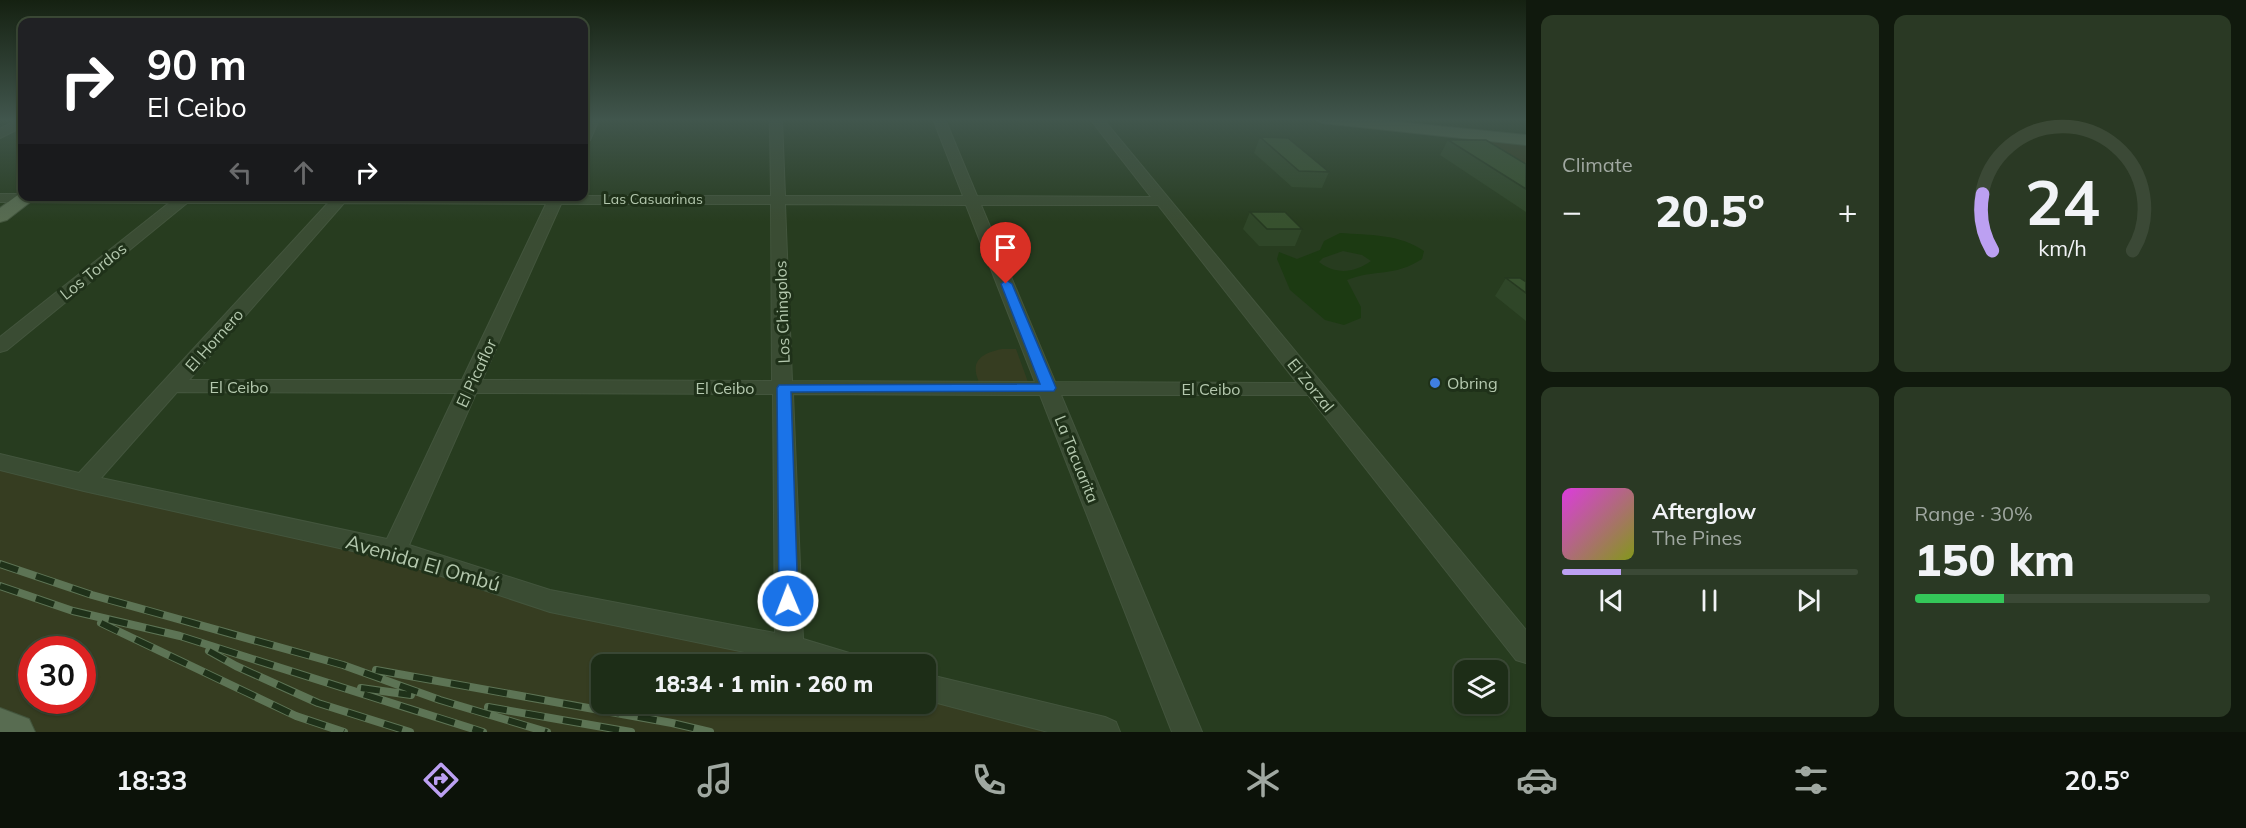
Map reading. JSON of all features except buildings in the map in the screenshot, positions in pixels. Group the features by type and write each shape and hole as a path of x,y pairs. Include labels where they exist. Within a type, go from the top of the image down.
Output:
{"main road":[{"path":"0,216 22,201"},
{"path":"0,726 16,732"}],"street":[{"name":"Los Chingolos","path":"777,153 789,648"},
{"name":"La Tacuarita","path":"953,153 1187,732"},
{"name":"El Zorzal","path":"1123,153 1526,651"},
{"name":"Las Casuarinas","path":"0,198 18,197"},
{"name":"Las Casuarinas","path":"588,198 1162,201"},
{"name":"Los Tordos","path":"0,346 181,201"},
{"name":"El Hornero","path":"84,483 339,201"},
{"name":"El Picaflor","path":"394,550 556,201"},
{"name":"El Ceibo","path":"172,386 1314,389"},
{"name":"Avenida El Ombú","path":"0,462 84,483 394,550 550,601 810,654"},
{"path":"936,690 1105,732"}],"shaded area":[{"path":"1490,153 1526,153 1526,175"},
{"path":"1340,233 1373,235 1405,241 1424,251 1422,259 1412,265 1347,280 1361,307 1361,318 1344,325 1325,320 1290,290 1277,259 1279,252 1297,259 1320,250 1324,241","holes":["1343,251 1362,255 1371,261 1352,270 1338,271 1319,262 1323,258"]},
{"path":"1002,349 1016,349 1028,382 979,382 976,374 977,363 984,355"},
{"path":"0,462 394,550 550,601 810,654 591,654 591,714 936,714 936,690 1105,732 16,732 0,726"}],"railway":[{"path":"0,564 92,595 343,665 440,700 547,732"},
{"path":"0,586 73,611 180,636 483,732"},
{"path":"101,623 296,716 344,732"},
{"path":"209,651 236,666 318,703 410,732"},
{"path":"376,670 672,723 710,732"},
{"path":"361,688 411,695"},
{"path":"488,707 631,732"}],"place":[{"name":"Obring","path":"1435,383"}],"route":[{"path":"788,601 784,388 1049,388 1006,284"}]}
